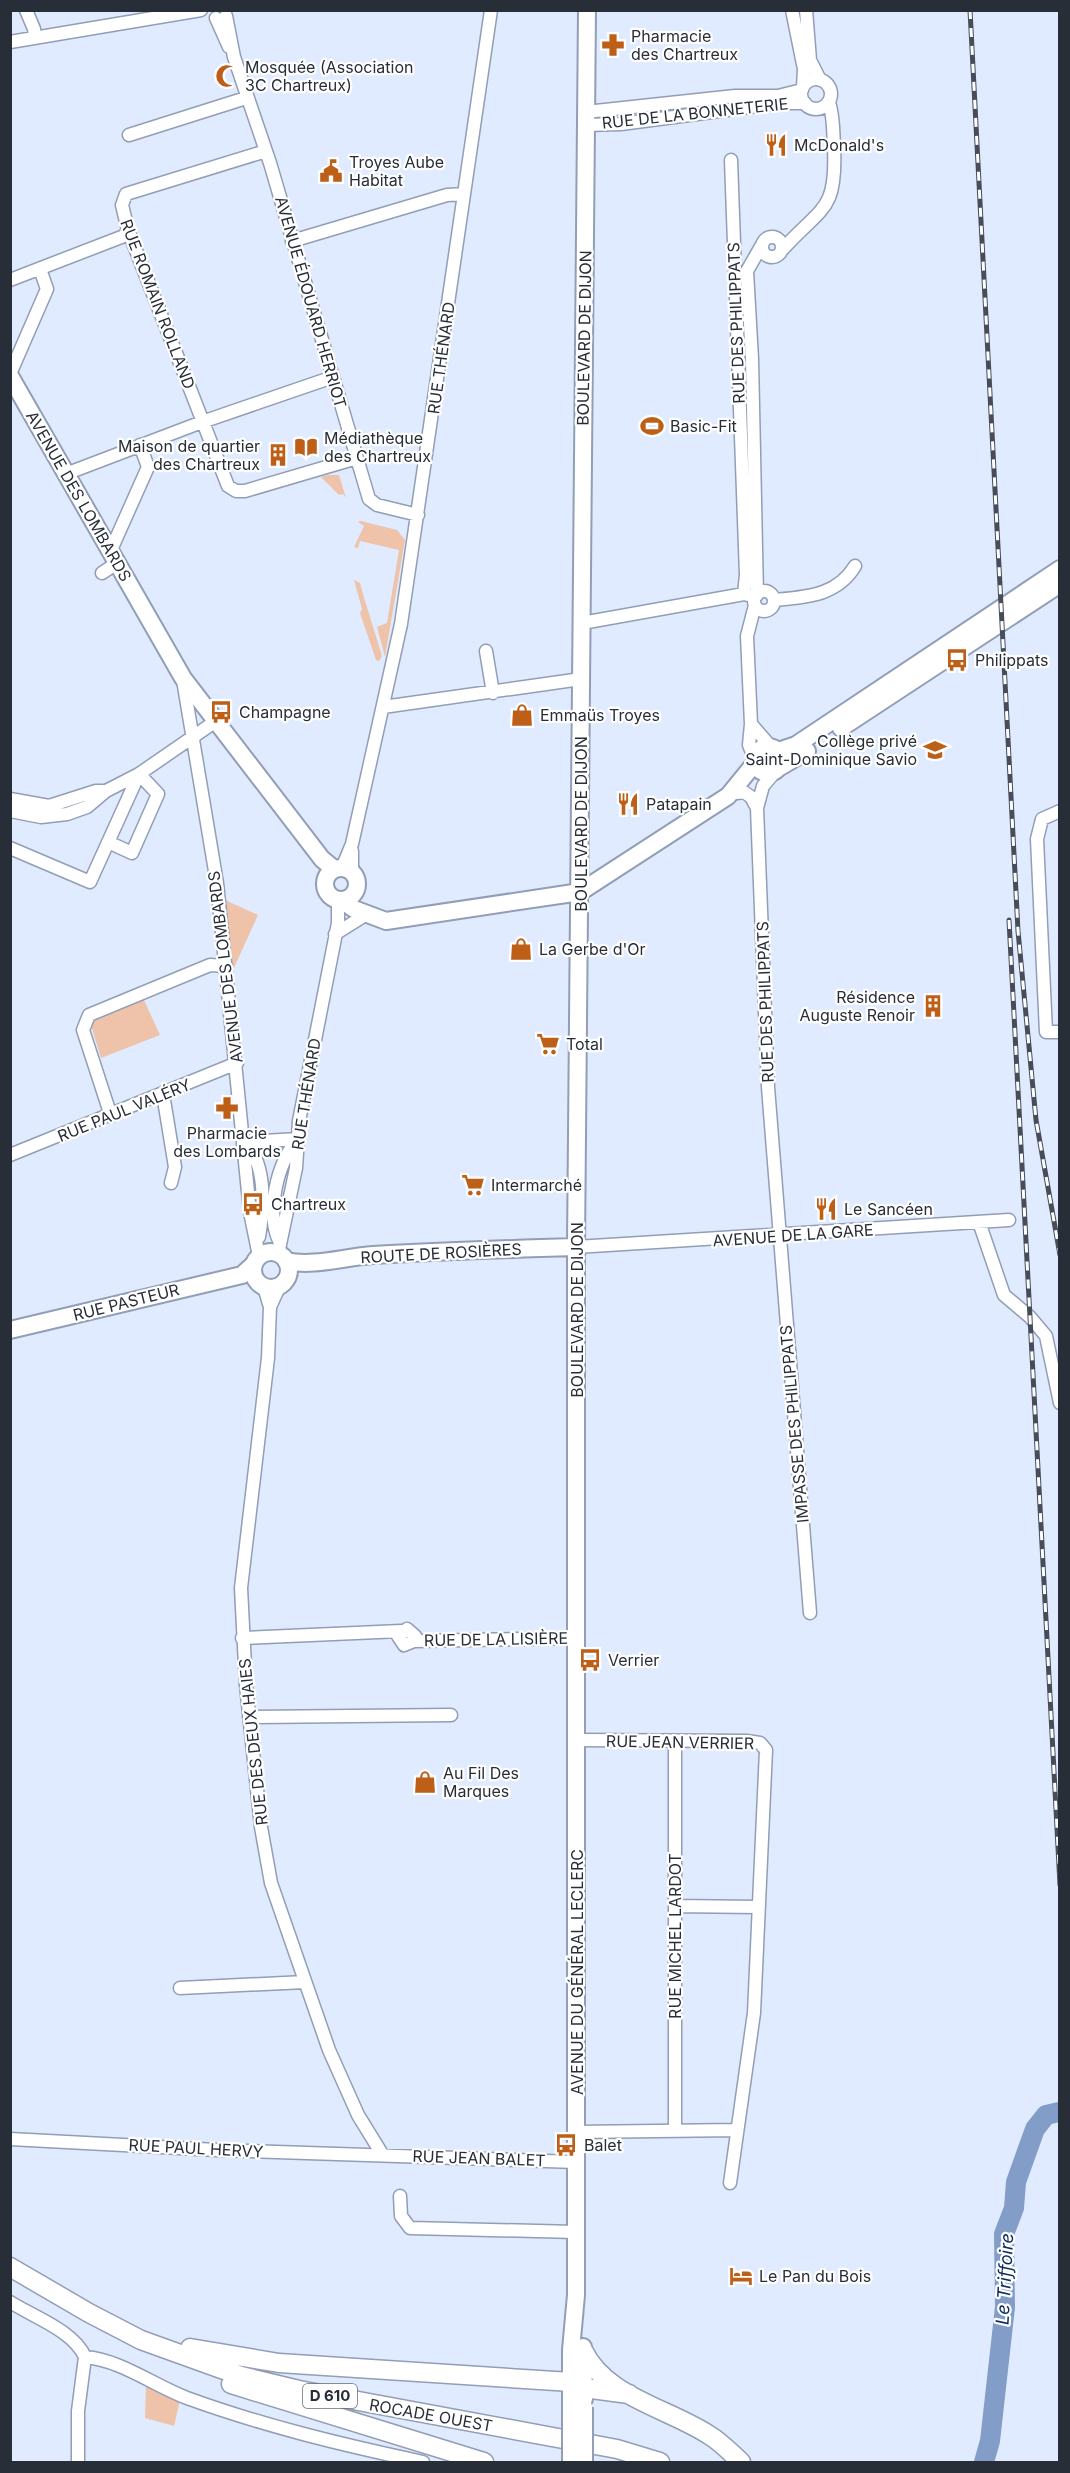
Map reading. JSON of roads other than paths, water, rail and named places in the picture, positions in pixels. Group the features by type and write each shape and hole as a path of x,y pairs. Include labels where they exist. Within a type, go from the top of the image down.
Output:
{"main road":[{"name":"BOULEVARD DE DIJON","path":"578,1638 576,1247 586,10"},
{"name":"AVENUE DES LOMBARDS","path":"10,375 183,678 216,721 339,863 327,893 346,898"},
{"path":"339,863 357,878 346,898 371,916 386,921 580,892 733,794 768,762 1059,569"},
{"path":"768,762 1059,584"},
{"name":"ROUTE DE ROSIÈRES","path":"267,1266 306,1264 360,1256 451,1250 576,1247"},
{"name":"RUE PASTEUR","path":"10,1330 267,1266"},
{"name":"AVENUE DU GÉNÉRAL LECLERC","path":"578,1638 576,2307 571,2346 584,2463"},
{"name":"ROCADE OUEST","path":"10,2267 141,2340 241,2376 299,2390 616,2449 660,2463"},
{"name":"AVENUE DU GÉNÉRAL LECLERC","path":"571,2463 576,2397 583,2350 576,2307"},
{"path":"89,2313 163,2342 252,2360 576,2397 629,2394"},
{"path":"141,2340 167,2360 260,2394 484,2463"},
{"path":"583,2350 595,2370 629,2394 711,2436 741,2463"}],"street":[{"path":"26,10 34,29 35,38"},
{"path":"10,42 201,10"},
{"name":"RUE THÉNARD","path":"339,863 383,707 401,624 491,10"},
{"path":"748,286 754,270 771,257 779,255 820,213 832,193 835,182 833,131 835,117 824,105 805,103 802,89 804,67 792,10"},
{"path":"806,10 810,60 820,80 830,88 824,105"},
{"name":"AVENUE ÉDOUARD HERRIOT","path":"220,14 246,98 266,151 369,499 377,505 418,515"},
{"path":"802,89 810,80 820,80"},
{"name":"RUE DE LA BONNETERIE","path":"586,119 735,96 778,96 802,89"},
{"path":"129,135 246,98"},
{"name":"RUE DE LA BONNETERIE","path":"586,119 621,124 780,103 805,103"},
{"name":"RUE ROMAIN ROLLAND","path":"266,151 126,194 122,205 128,230 228,486 236,491 245,491 357,458"},
{"name":"RUE DES PHILIPPATS","path":"731,160 746,575 760,599 757,624 749,649 751,723 749,746 768,762 757,808 768,1087 779,1236"},
{"path":"292,241 447,195 464,194"},
{"path":"760,599 747,271 768,240 812,220"},
{"path":"10,280 124,236 128,230"},
{"path":"768,240 782,243 783,249"},
{"path":"768,240 765,255 771,257"},
{"path":"10,375 47,289 40,269"},
{"path":"68,473 202,422 333,377"},
{"path":"102,573 114,556 148,467 141,445"},
{"path":"582,622 817,594 837,588 855,566"},
{"path":"486,651 493,693"},
{"name":"AVENUE DES LOMBARDS","path":"183,678 217,884 245,1142"},
{"path":"383,707 581,680"},
{"path":"10,811 41,817 66,814 87,807 106,791 139,774 216,721"},
{"path":"751,723 768,762"},
{"path":"108,842 132,853 158,794 139,774"},
{"path":"10,848 90,882 139,774"},
{"path":"10,799 49,806 96,791 106,791"},
{"path":"733,794 744,792 751,797 757,808"},
{"path":"1059,811 1042,819 1037,839 1046,1032 1059,1032"},
{"name":"RUE THÉNARD","path":"267,1266 291,1192 299,1121 335,934 346,898"},
{"path":"335,934 371,916"},
{"path":"111,1116 82,1030 89,1016 210,965 226,966"},
{"name":"RUE PAUL VALÉRY","path":"10,1155 111,1116 237,1062"},
{"path":"163,1094 175,1167 171,1183"},
{"path":"245,1142 298,1139"},
{"path":"245,1142 256,1154 264,1209 267,1266"},
{"name":"AVENUE DE LA GARE","path":"576,1247 1009,1220"},
{"path":"979,1222 1004,1295 1044,1332 1059,1403"},
{"name":"IMPASSE DES PHILIPPATS","path":"779,1236 810,1612"},
{"name":"RUE DES DEUX HAIES","path":"267,1266 270,1307 268,1358 241,1588 242,1638 261,1827 271,1882 329,2050 358,2115 382,2154"},
{"name":"RUE DE LA LISIÈRE","path":"242,1638 401,1631 412,1631 414,1641 578,1638"},
{"path":"249,1717 450,1715"},
{"name":"RUE JEAN VERRIER","path":"578,1740 760,1743 766,1750 757,1907 754,2013 730,2183"},
{"name":"RUE MICHEL LARDOT","path":"675,1741 675,2131"},
{"path":"675,1906 757,1907"},
{"path":"180,1988 305,1982"},
{"path":"576,2132 737,2130"},
{"name":"RUE PAUL HERVY","path":"10,2139 217,2150 382,2154"},
{"name":"RUE JEAN BALET","path":"382,2154 576,2162"},
{"path":"400,2196 401,2216 410,2228 576,2232"},
{"path":"10,2302 70,2338 81,2348 85,2357 79,2396 78,2463"},
{"path":"85,2357 101,2358 185,2397 252,2419 313,2438 420,2462"}],"waterway":[{"name":"Le Triffoire","path":"984,2462 990,2441 1005,2307 1004,2234 1014,2208 1016,2182 1035,2129 1046,2115 1059,2112"}],"railway":[{"path":"970,10 1018,931 1036,1120 1060,1255"},
{"path":"1009,920 1060,1885"}],"place":[{"name":"Pharmacie des Chartreux","path":"613,45"},
{"name":"Mosquée (Association 3C Chartreux)","path":"227,76"},
{"name":"McDonald's","path":"776,145"},
{"name":"Troyes Aube Habitat","path":"331,171"},
{"name":"Basic-Fit","path":"652,426"},
{"name":"Médiathèque des Chartreux","path":"306,447"},
{"name":"Maison de quartier des Chartreux","path":"278,455"},
{"name":"Philippats","path":"957,660"},
{"name":"Champagne","path":"221,712"},
{"name":"Emmaüs Troyes","path":"522,715"},
{"name":"Collège privé Saint-Dominique Savio","path":"935,750"},
{"name":"Patapain","path":"628,804"},
{"name":"La Gerbe d'Or","path":"521,949"},
{"name":"Résidence Auguste Renoir","path":"933,1006"},
{"name":"Total","path":"548,1044"},
{"name":"Pharmacie des Lombards","path":"227,1108"},
{"name":"Intermarché","path":"473,1185"},
{"name":"Chartreux","path":"253,1204"},
{"name":"Le Sancéen","path":"826,1209"},
{"name":"Verrier","path":"590,1660"},
{"name":"Au Fil Des Marques","path":"425,1782"},
{"name":"Balet","path":"566,2145"},
{"name":"Le Pan du Bois","path":"741,2276"}]}
